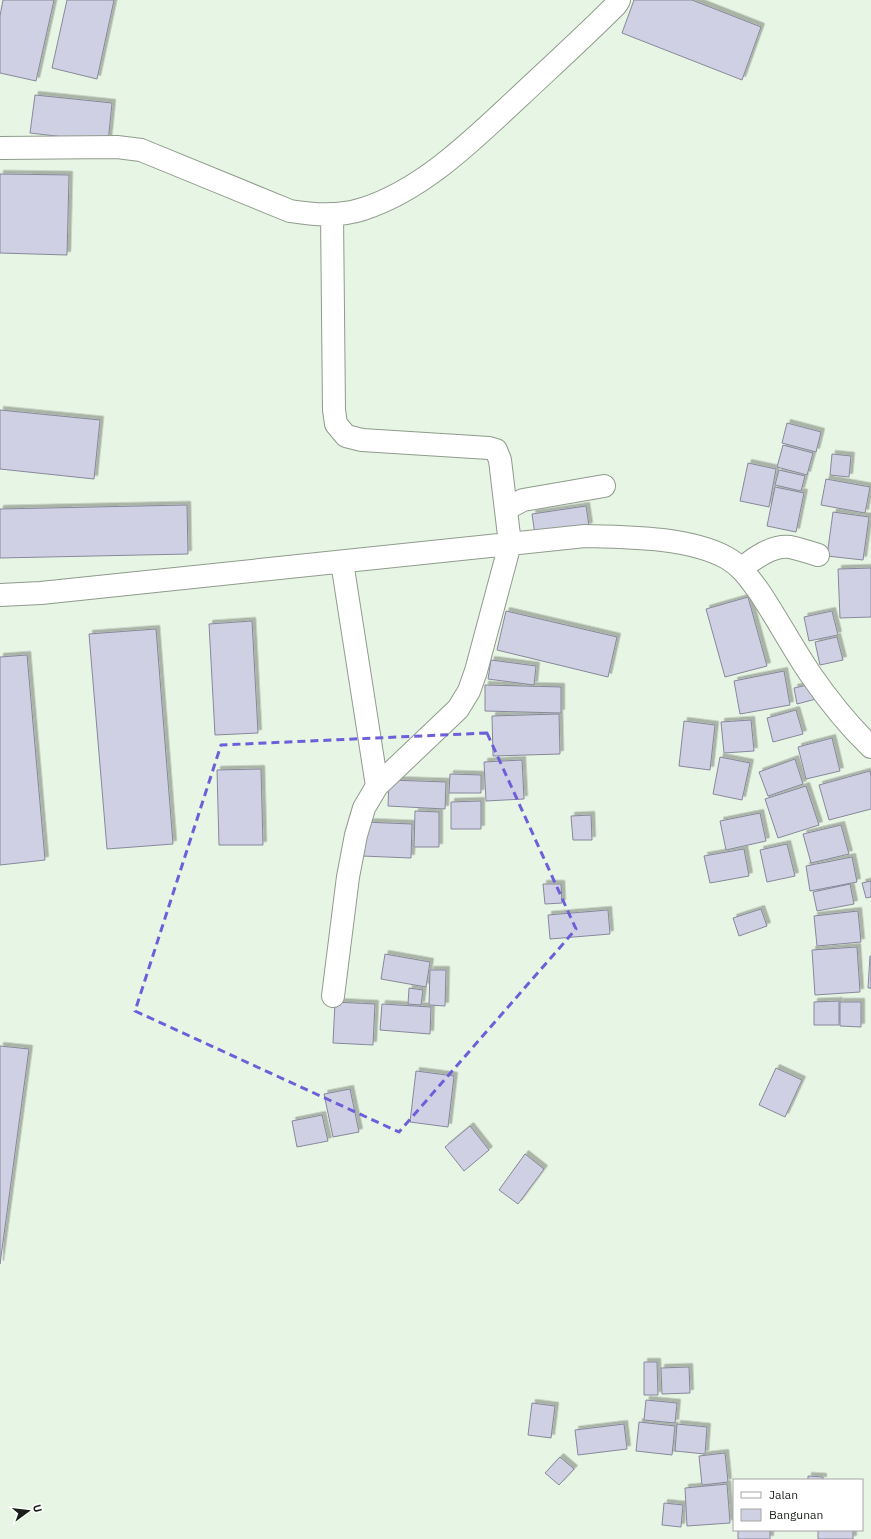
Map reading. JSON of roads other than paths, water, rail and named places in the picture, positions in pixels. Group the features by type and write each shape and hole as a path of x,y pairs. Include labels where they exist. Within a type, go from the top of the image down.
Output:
{"street":[{"path":"0,148 128,147 154,154 290,211 314,215 362,210 386,200 431,174 473,139 593,29 619,0"},
{"path":"332,214 334,410 336,424 346,436 362,440 496,450 499,456 510,544 476,671 469,691 458,709 377,786 364,808 356,835 348,877 333,996"},
{"path":"506,509 523,500 604,486"},
{"path":"0,595 41,593 585,536 617,536 692,546 728,558 742,568 769,606 811,674 842,716 856,733 871,747"},
{"path":"742,568 756,557 779,548 790,547 818,555"},
{"path":"342,562 377,786"}]}
